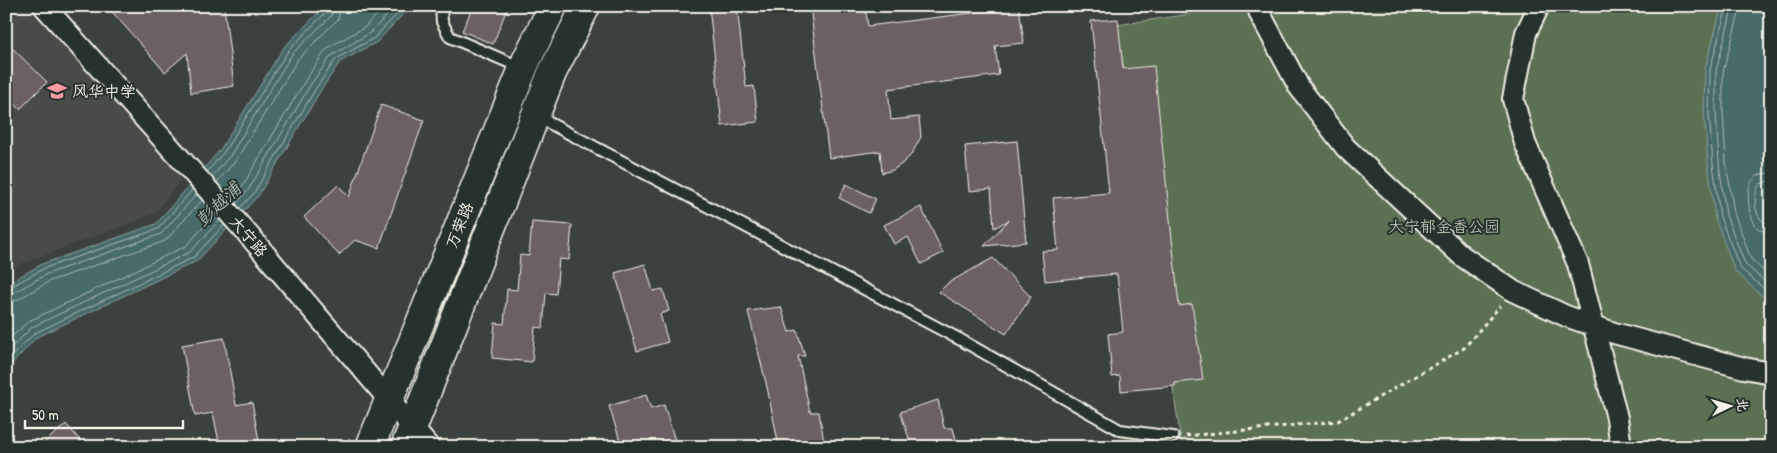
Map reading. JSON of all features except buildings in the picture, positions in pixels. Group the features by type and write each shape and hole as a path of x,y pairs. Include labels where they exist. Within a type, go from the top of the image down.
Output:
{"main road":[{"name":"万荣路","path":"370,447 523,68 553,6"},
{"name":"万荣路","path":"415,440 535,116 552,73 586,6"}],"street":[{"name":"大宁路","path":"44,6 253,240 389,400 415,440"},
{"path":"1258,6 1260,14 1299,87 1346,148 1462,256 1513,291 1566,316 1680,351 1771,373"},
{"path":"1540,6 1526,33 1513,99 1525,142 1578,264 1617,418 1620,447"}],"lane":[{"path":"441,6 442,22 450,37 523,68"},
{"path":"535,116 961,340 1120,430 1173,437"}],"path":[{"path":"1173,437 1338,421 1464,348 1513,291"}],"shaded area":[{"name":"风华中学","path":"6,6 31,6 183,176 156,213 10,268 6,272"}],"green space":[{"name":"大宁郁金香公园","path":"1190,6 1771,6 1771,447 1182,447 1117,25 1190,14"}],"water":[{"name":"彭越浦","path":"325,6 405,6 404,13 377,42 340,62 321,90 258,196 197,261 37,337 6,370 6,284 42,264 156,224 220,150 284,47"},
{"path":"1722,6 1771,6 1771,191 1767,192 1771,223 1771,301 1761,295 1735,271 1715,218 1704,113 1705,69"}],"place":[{"name":"风华中学","path":"57,91"}]}
